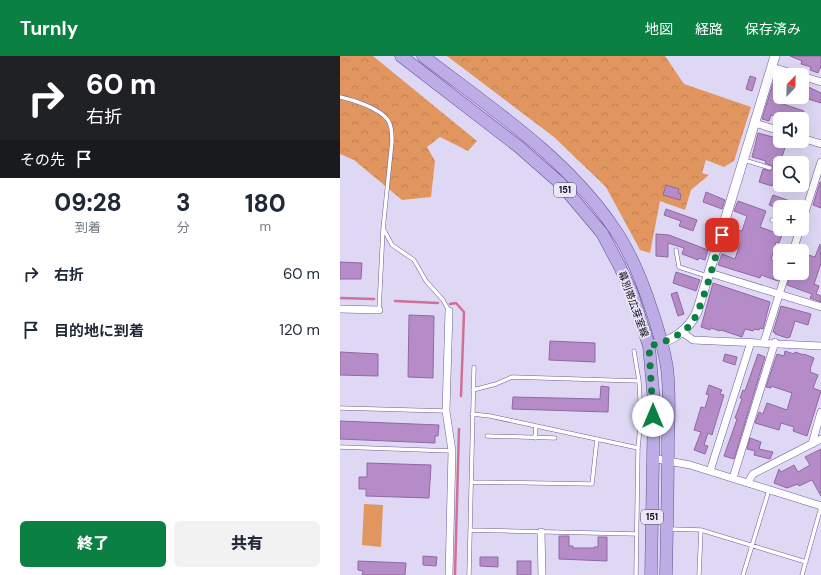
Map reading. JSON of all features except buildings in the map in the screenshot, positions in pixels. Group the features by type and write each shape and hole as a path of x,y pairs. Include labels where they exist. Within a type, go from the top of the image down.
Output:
{"main road":[{"name":"幕別帯広芽室線","path":"401,56 518,147 560,183 597,228 619,265 632,293 649,346 654,402 651,575"},
{"name":"幕別帯広芽室線","path":"423,56 523,133 580,185 612,224 630,256 645,288 667,367 668,460 666,575"}],"street":[{"path":"649,346 661,343 682,332 691,325 710,275 775,56"},
{"path":"772,66 778,68"},
{"path":"809,78 821,82"},
{"path":"754,123 773,129"},
{"path":"809,140 821,144"},
{"path":"809,200 821,162"},
{"path":"710,275 821,307"},
{"path":"764,342 784,280"},
{"path":"340,310 379,310"},
{"path":"449,311 446,411 452,451 449,575"},
{"path":"682,332 693,340 775,342 821,346"},
{"path":"710,471 751,342"},
{"path":"733,478 775,342"},
{"path":"812,444 821,412"},
{"path":"748,482 753,474 821,439"},
{"path":"652,458 668,460 769,488 821,507"},
{"path":"541,532 542,575"}],"lane":[{"path":"340,97 356,101 373,109 387,120 392,130 383,229 379,310"},
{"path":"744,160 770,168"},
{"path":"383,229 392,245 414,260 426,281 443,300 449,311"},
{"path":"676,250 679,267 710,275"},
{"path":"634,352 639,381 641,417 638,448 636,575"},
{"path":"470,575 474,366"},
{"path":"473,390 496,384 512,377 639,381"},
{"path":"340,408 446,411"},
{"path":"472,414 638,448"},
{"path":"535,438 536,426"},
{"path":"487,436 555,438"},
{"path":"472,482 592,484 597,439"},
{"path":"340,447 452,451"},
{"path":"742,575 769,488"},
{"path":"802,575 821,507"},
{"path":"667,528 701,530 806,562"},
{"path":"471,530 637,534"},
{"path":"699,575 701,530"}],"green space":[{"path":"340,56 373,56 477,141 468,151 440,137 427,147 435,161 431,197 402,200 354,160 340,154"},
{"path":"447,56 665,56 684,84 751,107 734,161 724,167 706,160 702,173 709,175 691,190 685,210 660,201 650,253 640,250 606,187 554,137"},
{"path":"364,504 383,505 381,547 362,545"}],"waterway":[{"path":"340,298 374,299"},
{"path":"395,301 438,303"},
{"path":"450,304 456,303 464,312 461,396"},
{"path":"455,575 459,429"}],"route":[{"path":"653,416 654,402 649,346 661,343 682,332 691,325 697,312 722,235"}]}
